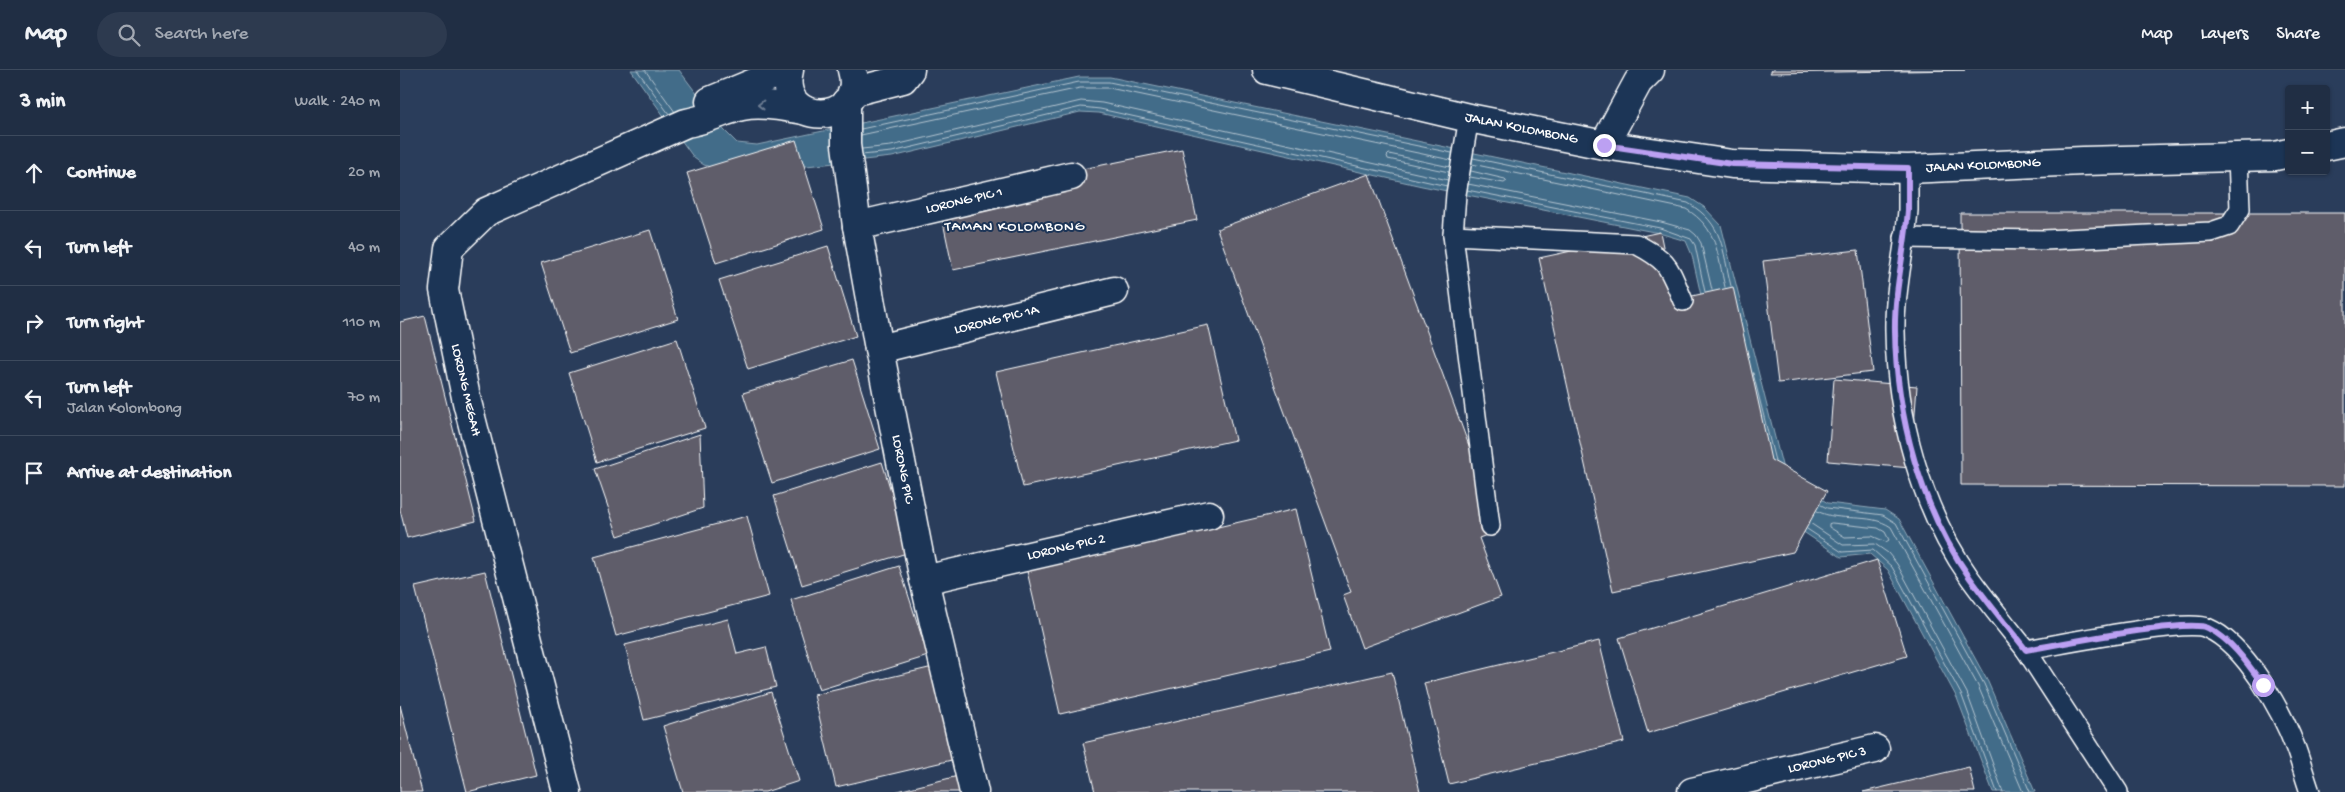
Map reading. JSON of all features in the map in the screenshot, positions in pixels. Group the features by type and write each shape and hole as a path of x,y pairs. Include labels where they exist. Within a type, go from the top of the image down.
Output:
{"street":[{"path":"715,107 737,70"},
{"path":"787,70 787,88 790,97 810,112 846,145"},
{"name":"LORONG MEGAH","path":"715,107 787,70"},
{"path":"810,112 828,114 838,110 850,88 903,79 910,70"},
{"name":"JALAN KOLOMBONG","path":"1267,70 1469,118 1604,145 1732,164 1908,168 2238,157 2285,153"},
{"path":"1604,145 1638,82 1650,70"},
{"name":"LORONG PIC","path":"850,88 846,145 857,226 924,580 974,792"},
{"name":"LORONG MEGAH","path":"567,792 467,402 444,290 449,248 486,212 674,128 695,108 763,104 810,112"},
{"path":"2330,145 2345,142"},
{"name":"LORONG PIC 1","path":"857,226 1071,176"},
{"name":"LORONG PIC 1A","path":"879,348 1114,290"},
{"name":"LORONG PIC 2","path":"924,580 1209,515"},
{"name":"LORONG PIC 3","path":"1692,792 1875,749"}],"lane":[{"path":"1469,118 1456,194 1453,235 1490,526"},
{"path":"1904,238 2044,240 2211,232 2229,226 2240,209 2238,157"},
{"path":"1908,168 1908,211 1895,331 1900,398 1913,451 1927,496 1945,536 1970,578 1997,616 2026,650 2118,792"},
{"path":"1453,235 1636,244 1655,255 1668,266 1682,301"},
{"path":"2026,650 2176,626 2206,627 2223,637 2244,659 2263,685 2296,748 2310,792"}],"water":[{"path":"631,70 679,70 724,130 737,143 757,145 1079,77 1110,77 1690,198 1704,207 1721,225 1785,477 1828,503 1885,510 1899,519 1988,682 2035,792 1993,792 1957,698 1888,570 1870,554 1841,557 1745,493 1692,255 1686,241 1659,233 1422,186 1099,113 1080,112 892,157 749,172 717,169 704,165 694,158"}],"building":[{"path":"1772,70 1965,70 1770,73"},
{"path":"796,140 824,229 716,263 687,173"},
{"path":"1182,149 1197,220 953,270 938,198"},
{"path":"1369,174 1500,530 1479,538 1501,597 1362,648 1343,595 1351,592 1217,229"},
{"path":"1960,213 2345,213 2345,486 1961,485"},
{"path":"650,230 678,319 570,353 541,263"},
{"path":"1660,232 1674,300 1733,287 1771,460 1827,491 1793,552 1613,591 1539,258"},
{"path":"828,246 856,336 748,369 719,280"},
{"path":"1858,250 1873,372 1778,383 1763,261"},
{"path":"425,316 476,521 407,538 400,510 400,322"},
{"path":"1208,325 1235,440 1023,487 996,372"},
{"path":"677,339 705,428 597,462 569,373"},
{"path":"852,360 880,449 772,483 743,393"},
{"path":"1834,379 1917,386 1911,468 1828,461"},
{"path":"700,434 703,508 618,536 595,469"},
{"path":"882,462 910,552 802,585 774,496"},
{"path":"1296,509 1330,652 1060,714 1027,571"},
{"path":"747,516 769,596 616,636 594,557"},
{"path":"1877,560 1907,656 1648,733 1619,638"},
{"path":"899,566 928,656 819,690 791,600"},
{"path":"485,571 536,775 467,792 415,587"},
{"path":"728,619 737,654 766,647 776,687 644,720 625,645"},
{"path":"1599,641 1624,742 1449,784 1424,683"},
{"path":"933,667 956,759 836,787 814,695"},
{"path":"1392,672 1420,792 1095,792 1083,743"},
{"path":"771,692 799,781 765,792 683,792 663,726"},
{"path":"400,705 422,792 400,792"},
{"path":"1969,767 1975,792 1863,792"},
{"path":"962,775 967,792 894,792"}],"district":[{"name":"TAMAN KOLOMBONG","path":"1015,227"}],"route":[{"path":"1604,145 1732,164 1908,168 1908,211 1895,331 1900,398 1913,451 1927,496 1945,536 1970,578 1997,616 2026,650 2176,626 2206,627 2223,637 2244,659 2263,685"}]}
